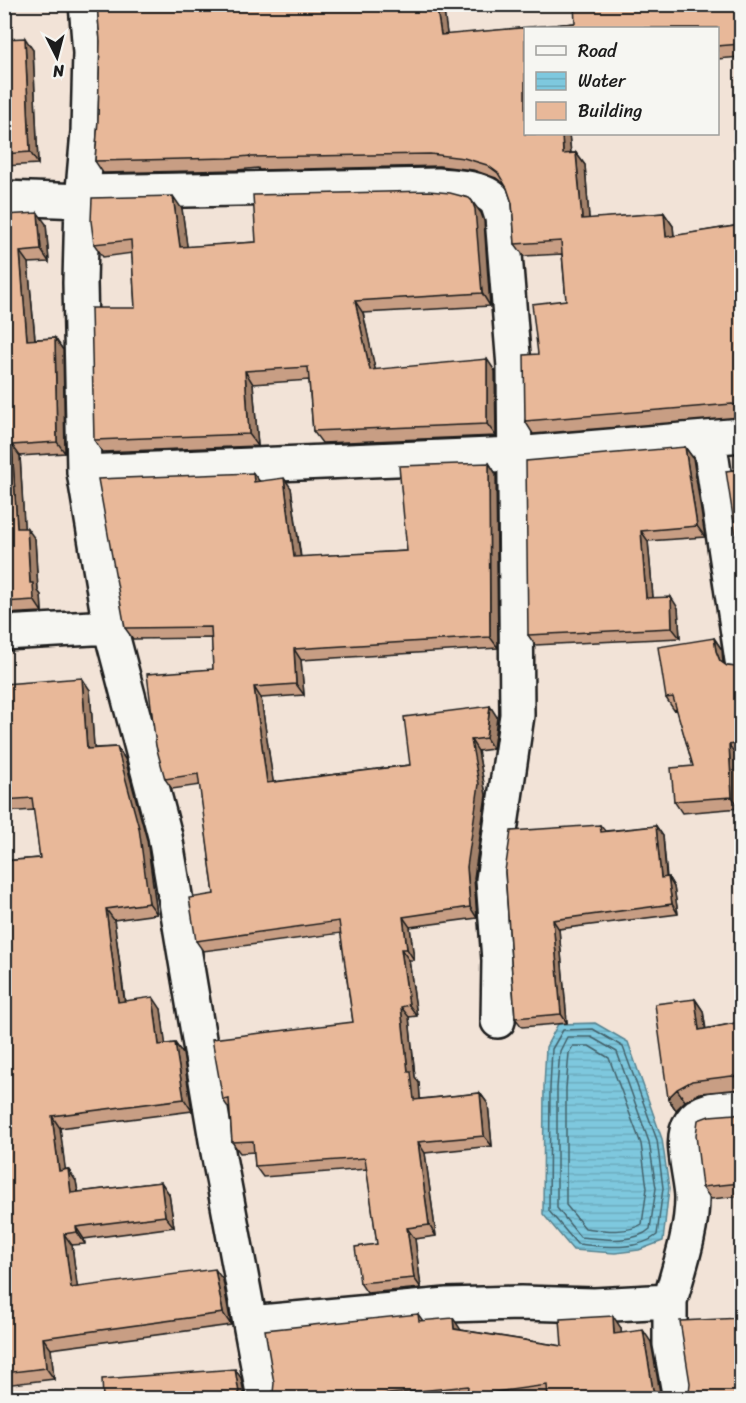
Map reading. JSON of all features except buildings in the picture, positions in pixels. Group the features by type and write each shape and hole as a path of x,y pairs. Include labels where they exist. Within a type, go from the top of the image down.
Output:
{"street":[{"path":"86,4 90,92 80,283 84,472 110,627 165,836 218,1152 264,1398"},
{"path":"4,198 438,185 468,187 489,196 496,202 502,217 514,367 517,715 493,880 499,960 498,1021"},
{"path":"84,472 516,454 741,435"},
{"path":"709,439 741,660"},
{"path":"4,633 110,627"},
{"path":"680,1398 670,1344 670,1301 691,1218 691,1179 685,1140 686,1130 697,1115 707,1111 741,1107"},
{"path":"250,1323 447,1305 521,1303 594,1305 670,1301"}],"water":[{"path":"595,1023 628,1042 662,1139 669,1188 663,1241 639,1250 615,1253 573,1250 543,1214 546,1047 558,1024"}]}
